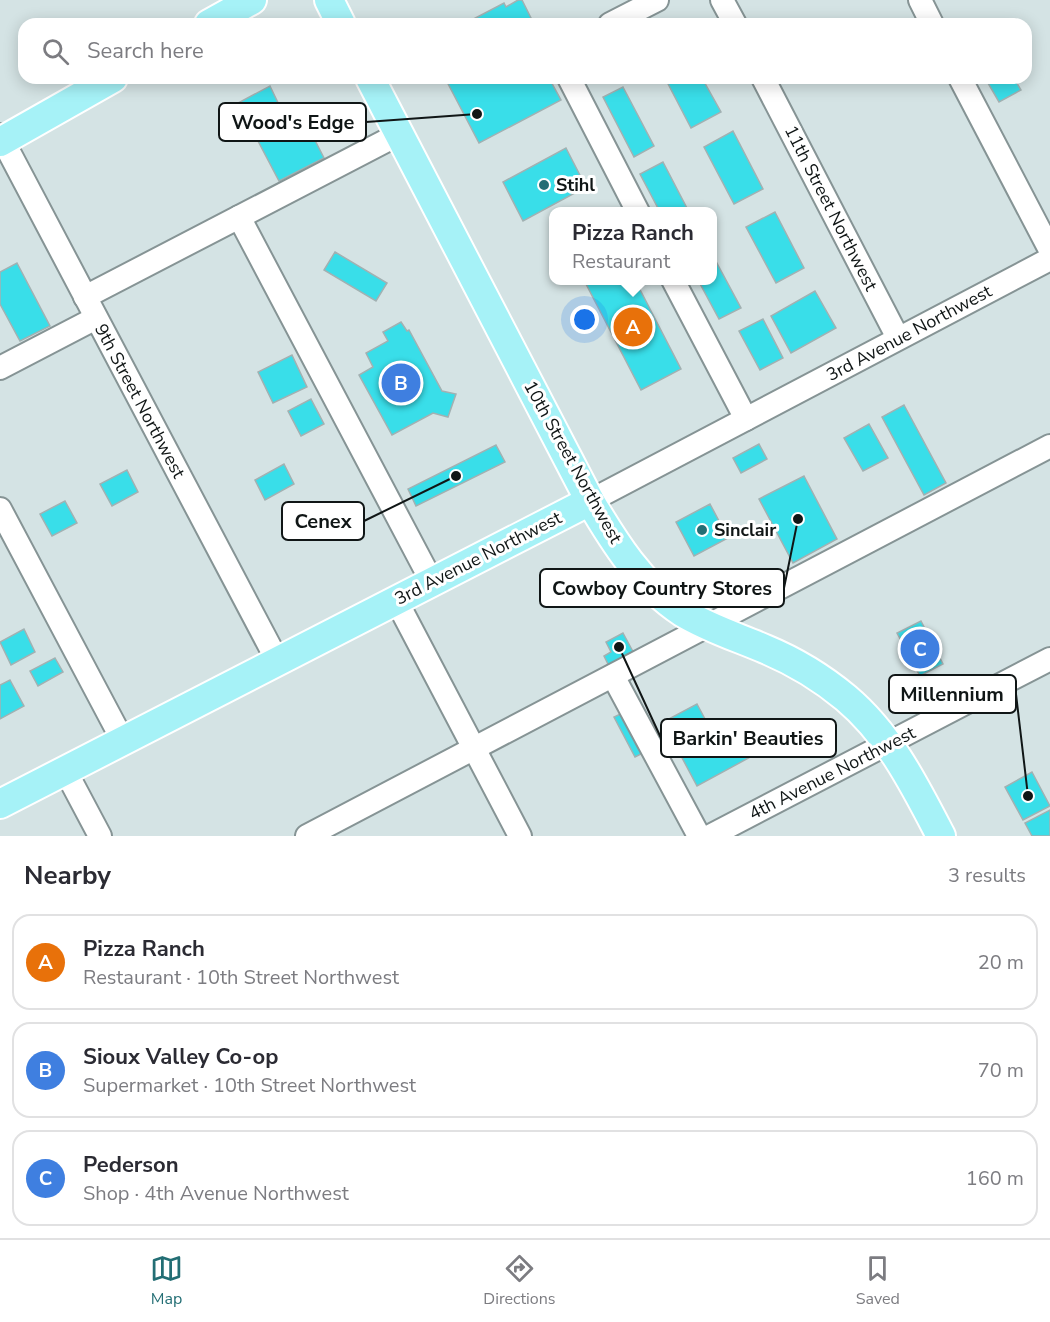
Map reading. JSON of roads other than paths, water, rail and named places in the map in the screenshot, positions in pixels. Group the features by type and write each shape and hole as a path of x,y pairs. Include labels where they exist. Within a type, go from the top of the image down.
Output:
{"main road":[{"path":"220,18 252,0"},
{"path":"329,0 338,18"},
{"path":"1,139 102,84"},
{"name":"10th Street Northwest","path":"373,84 590,501 608,532 637,571 670,603 710,626 798,665 847,699 870,720 889,744 906,770 941,836"},
{"name":"3rd Avenue Northwest","path":"0,804 590,501"}],"street":[{"path":"622,18 657,0"},
{"path":"722,0 732,18"},
{"path":"920,0 929,18"},
{"path":"571,84 635,207"},
{"name":"11th Street Northwest","path":"766,84 898,338"},
{"path":"963,84 1050,250"},
{"path":"85,297 399,134"},
{"name":"9th Street Northwest","path":"1,139 278,662"},
{"path":"239,217 432,582"},
{"name":"3rd Avenue Northwest","path":"590,501 1050,259"},
{"path":"677,285 746,419"},
{"path":"0,368 96,318"},
{"path":"307,836 1050,446"},
{"path":"0,509 123,741"},
{"path":"396,600 519,836"},
{"name":"4th Avenue Northwest","path":"710,836 1050,659"},
{"path":"613,676 699,836"},
{"path":"66,770 100,836"}],"place":[{"name":"Wood's Edge","path":"477,114"},
{"name":"Stihl","path":"544,185"},
{"name":"Pizza Ranch","path":"633,327"},
{"name":"Sioux Valley Co-op","path":"401,383"},
{"name":"Cenex","path":"456,476"},
{"name":"Cowboy Country Stores","path":"798,519"},
{"name":"Sinclair","path":"702,530"},
{"name":"Barkin' Beauties","path":"619,647"},
{"name":"Pederson","path":"920,649"},
{"name":"Millennium","path":"1028,796"}]}
